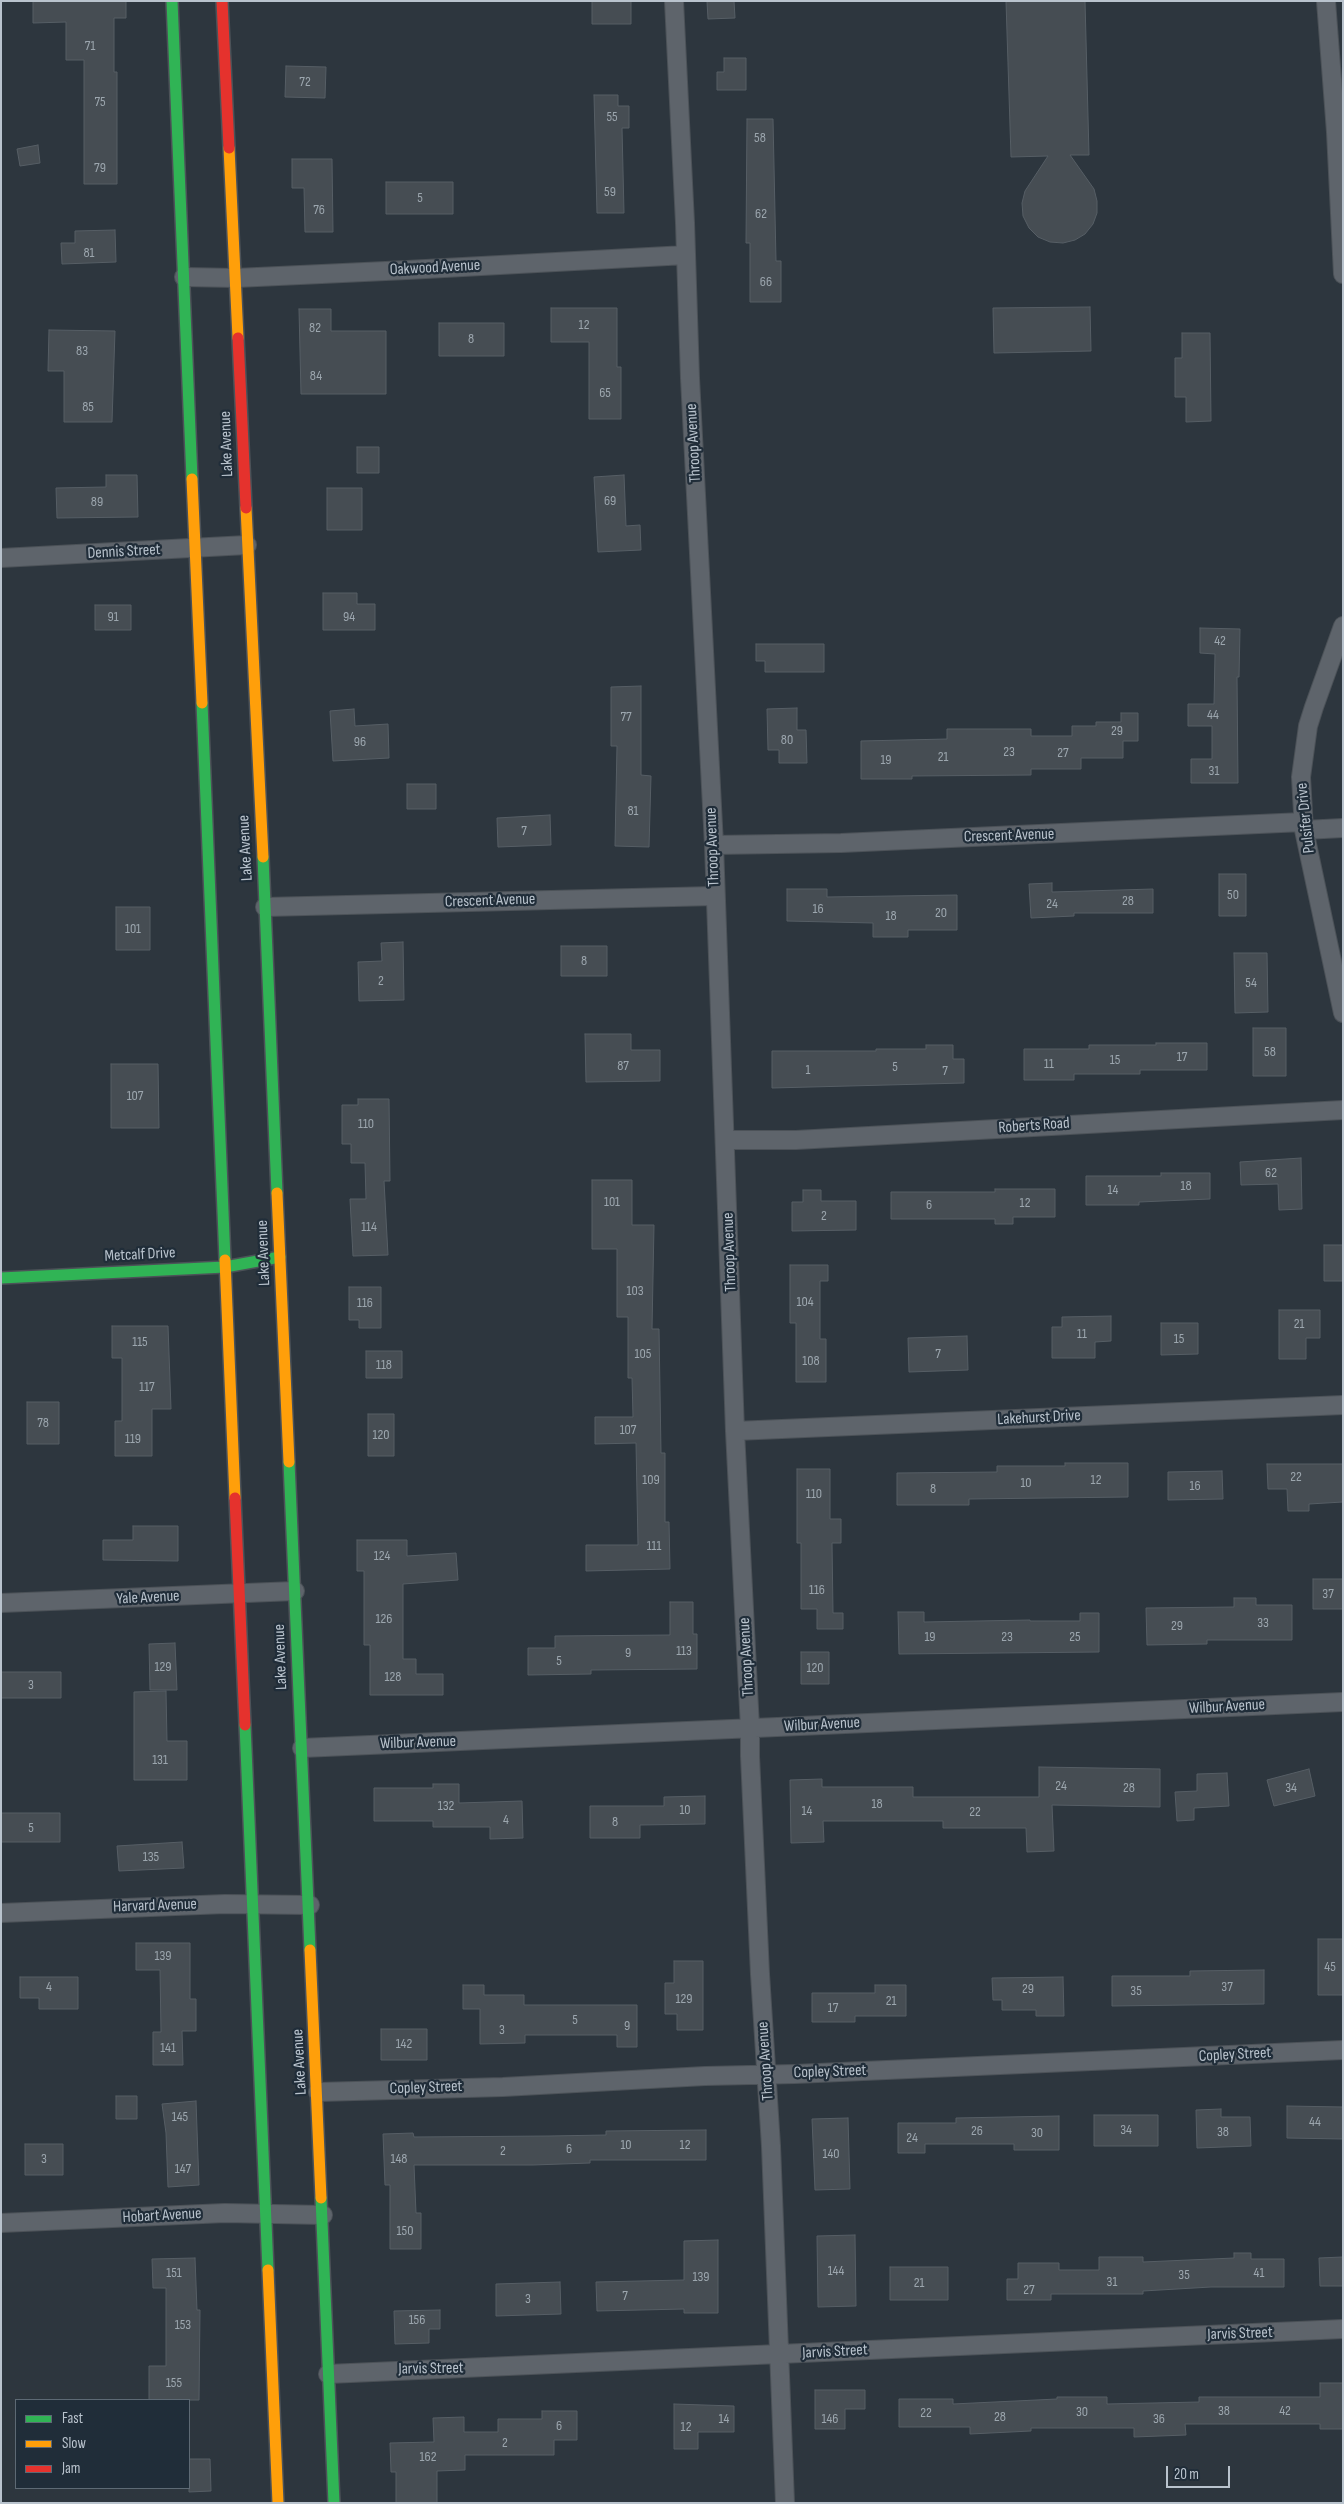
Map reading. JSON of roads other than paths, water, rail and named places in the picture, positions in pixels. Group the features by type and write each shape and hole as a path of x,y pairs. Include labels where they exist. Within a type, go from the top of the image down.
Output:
{"main road":[{"path":"172,1 278,2503"},
{"name":"Lake Avenue","path":"222,1 310,1905 334,2503"},
{"name":"Metcalf Drive","path":"1,1278 225,1267 280,1257"}],"street":[{"name":"Throop Avenue","path":"674,1 690,378 714,845 714,896 735,1431 750,1728 759,1964 779,2326 778,2354 785,2503"},
{"path":"1326,1 1336,132 1343,274"},
{"name":"Oakwood Avenue","path":"184,277 236,278 686,255"},
{"name":"Dennis Street","path":"1,558 247,545"},
{"name":"Pulsifer Drive","path":"1343,626 1308,726 1301,777 1304,826 1343,1014"},
{"name":"Crescent Avenue","path":"714,845 850,843 1304,826 1343,828"},
{"name":"Crescent Avenue","path":"265,907 714,896"},
{"name":"Roberts Road","path":"725,1140 796,1140 1343,1110"},
{"name":"Lakehurst Drive","path":"735,1431 1343,1405"},
{"name":"Yale Avenue","path":"1,1603 295,1591"},
{"name":"Wilbur Avenue","path":"302,1748 1343,1702"},
{"name":"Harvard Avenue","path":"1,1913 224,1904 310,1905"},
{"name":"Copley Street","path":"318,2092 502,2087 1343,2050"},
{"name":"Hobart Avenue","path":"1,2223 266,2213 323,2215"},
{"name":"Jarvis Street","path":"328,2374 1343,2329"}]}
